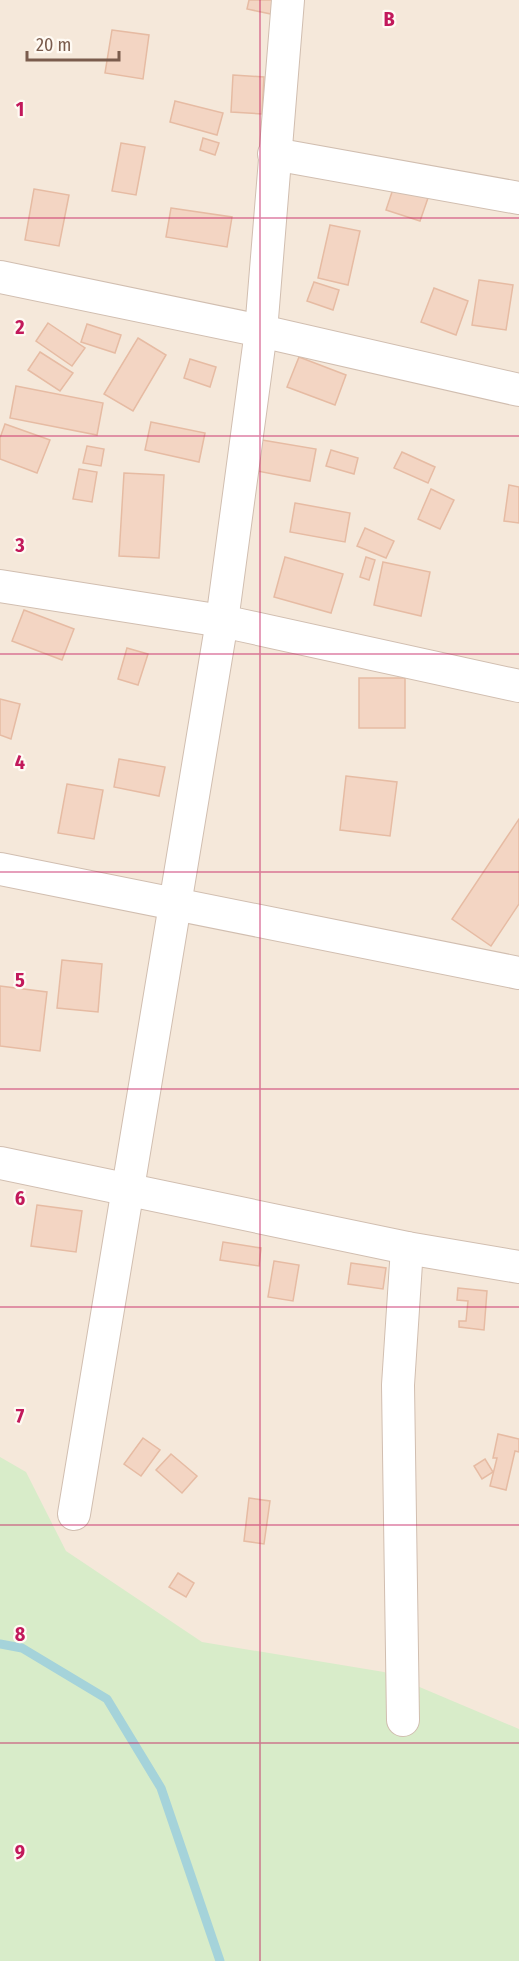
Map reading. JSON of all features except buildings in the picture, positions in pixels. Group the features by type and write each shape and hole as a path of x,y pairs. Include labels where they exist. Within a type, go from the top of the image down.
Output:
{"street":[{"path":"74,1514 222,621 261,331 288,0"},
{"path":"274,154 519,198"},
{"path":"0,277 261,331 519,390"},
{"path":"0,586 222,621 519,686"},
{"path":"0,869 519,973"},
{"path":"0,1164 407,1248 519,1267"},
{"path":"403,1720 398,1385 407,1248"}],"shaded area":[{"path":"0,0 519,0 519,1961 0,1961"}],"green space":[{"path":"0,1457 26,1472 66,1551 202,1642 384,1672 519,1729 519,1961 0,1961"}],"waterway":[{"path":"0,1644 22,1648 107,1699 161,1788 220,1961"}]}
